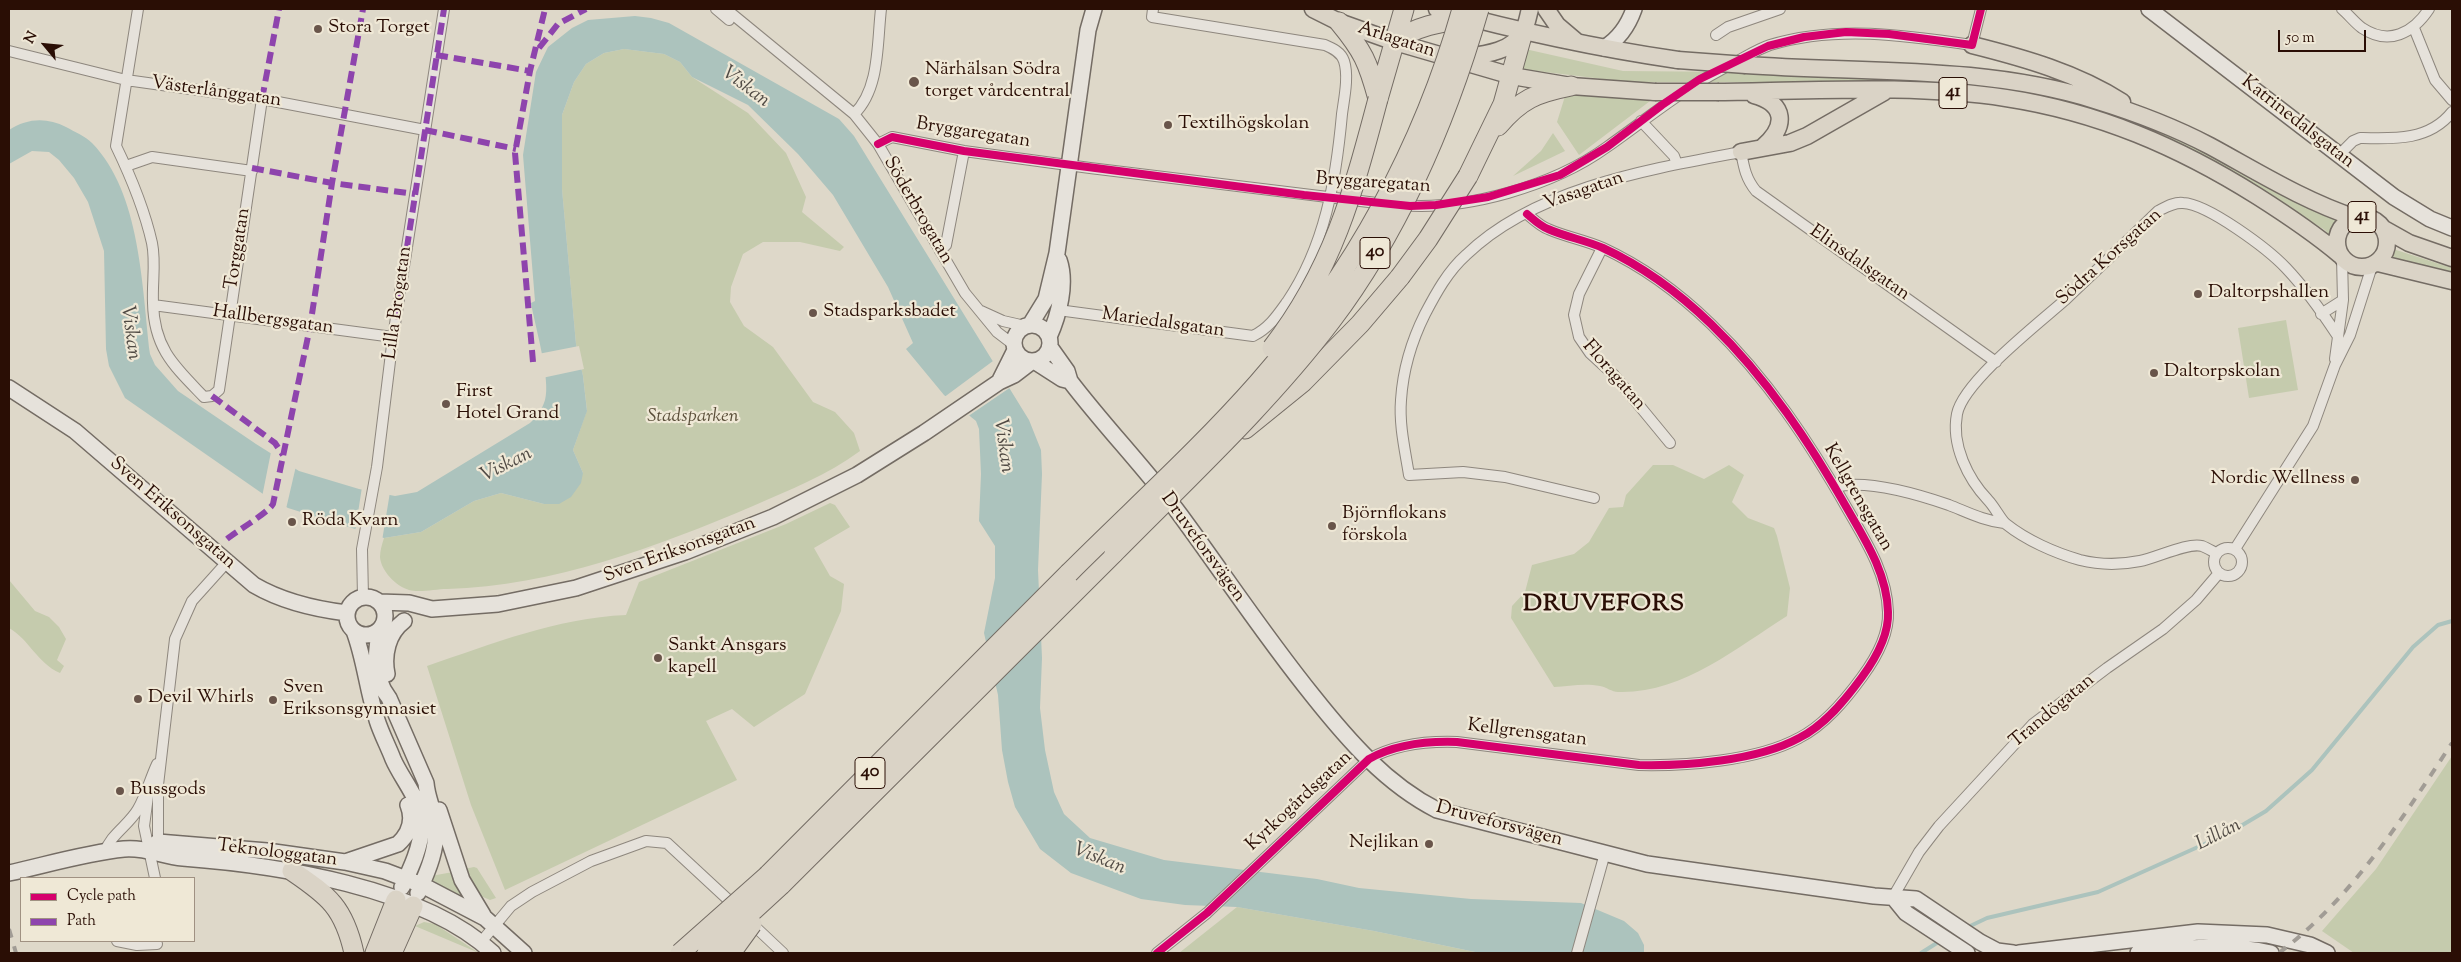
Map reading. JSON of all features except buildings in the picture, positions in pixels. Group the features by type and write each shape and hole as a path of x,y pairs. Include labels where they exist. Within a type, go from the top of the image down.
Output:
{"highway":[{"path":"1199,456 1281,337 1325,264 1348,208 1404,9"},
{"path":"1395,42 1406,33 1470,12"},
{"name":"40","path":"680,953 774,880 976,690 1114,552 1199,456 1315,314 1345,271 1397,181 1441,74 1470,12"},
{"path":"1339,22 1357,44 1368,62 1378,99"},
{"path":"1199,456 1303,382 1360,324 1422,247 1468,176 1503,104 1523,32"},
{"path":"1486,140 1512,111 1524,101 1545,91 1570,86"},
{"name":"40","path":"707,953 972,671 1047,595 1199,456"},
{"path":"292,871 334,902 349,930 354,953"},
{"path":"731,953 774,880"},
{"path":"375,953 404,903"},
{"path":"392,953 404,903"}],"main road":[{"name":"Arlagatan","path":"1313,9 1339,22 1395,42 1452,59"},
{"name":"41","path":"1437,9 1470,12 1523,32 1579,44 1678,60 1808,69 1962,75 2006,81 2093,99 2147,118 2209,146 2320,206 2356,218 2372,218 2384,229 2409,244 2452,258"},
{"path":"1452,59 1497,52 1523,32 1530,9"},
{"path":"1546,9 1557,25 1579,44"},
{"path":"1972,45 2075,77 2102,89 2147,118"},
{"name":"41","path":"1452,59 1512,76 1570,86 1655,92 1886,91 1958,93 2015,100 2088,116 2160,142 2198,160 2311,230 2349,264 2358,268 2375,264 2452,281"},
{"path":"1741,152 1790,143 1807,136 1886,91"},
{"path":"1740,92 1766,99 1778,109 1779,129 1763,147"},
{"name":"41","path":"2341,257 2337,244 2339,233 2345,223 2356,218"},
{"name":"41","path":"2375,264 2385,254 2387,247 2384,229"}],"street":[{"path":"138,9 116,146 126,166 152,243 154,273 153,305"},
{"name":"Lilla Brogatan","path":"363,597 362,550 377,467 393,337 444,9"},
{"path":"716,9 751,36 764,42"},
{"path":"726,9 754,31 764,42"},
{"path":"854,114 864,105 869,94 874,72 881,9"},
{"path":"1083,9 1088,30"},
{"path":"999,382 1014,347 1017,332 1027,326 1046,299 1057,253 1088,30 1094,9"},
{"path":"1153,9 1152,18 1324,44 1337,51 1344,61 1345,81 1340,131 1322,234"},
{"path":"1716,36 1728,27 1780,9"},
{"path":"1972,45 1981,9"},
{"name":"Katrinedalsgatan","path":"2149,9 2338,156 2394,197 2430,219 2452,228"},
{"path":"2342,9 2363,28 2377,34 2389,36 2403,34 2414,28 2428,9"},
{"path":"1604,48 1614,42 1626,28 1634,10"},
{"path":"2414,28 2435,80 2452,100"},
{"name":"Bryggaregatan","path":"878,144 892,137 964,151 1329,198 1410,206 1436,205 1488,197 1517,190 1560,175 1579,166 1700,79 1768,46 1804,37 1846,32 1889,34 1972,45"},
{"name":"Söderbrogatan","path":"764,42 854,114 878,144 940,251 978,310 1014,347"},
{"name":"Västerlånggatan","path":"9,51 126,80 262,99 425,130"},
{"name":"Torggatan","path":"153,305 166,356 178,372 204,396 212,396 219,390 228,315 262,99"},
{"path":"2338,156 2352,141 2360,138 2415,136 2439,124 2452,112"},
{"path":"1641,121 1674,156 1677,164"},
{"path":"940,251 946,246 964,151"},
{"name":"Vasagatan","path":"1594,498 1505,477 1463,472 1409,475 1401,424 1401,400 1404,367 1416,333 1446,277 1465,255 1488,237 1526,214 1560,196 1600,183 1677,164 1741,152"},
{"name":"Elinsdalsgatan","path":"1741,152 1744,171 1749,183 1756,191 1996,362"},
{"path":"126,166 152,157 252,171"},
{"name":"Bryggaregatan","path":"1322,234 1332,221 1366,202"},
{"name":"Södra Korsgatan","path":"2004,523 1998,510 1978,489 1967,472 1956,434 1957,414 1965,396 1996,362 2158,211 2175,204 2184,203 2198,207 2235,228 2285,267 2337,335"},
{"name":"Kellgrensgatan","path":"1369,759 1380,753 1430,741 1458,742 1639,765 1720,760 1778,748 1801,738 1822,722 1850,694 1871,664 1885,635 1888,613 1878,567 1835,487 1782,405 1737,351 1710,323 1670,290 1602,248 1546,228 1526,214"},
{"name":"Mariedalsgatan","path":"1065,311 1253,336 1265,330 1288,300 1304,275 1322,234"},
{"name":"Floragatan","path":"1602,248 1579,294 1574,315 1579,337 1590,353 1614,375 1670,443"},
{"path":"999,382 1043,358 1065,311 1061,291 1061,265 1057,253"},
{"path":"2335,365 2337,335 2343,300 2341,257"},
{"path":"2235,549 2313,426 2335,365 2350,335 2375,264"},
{"path":"2321,314 2343,300"},
{"name":"Hallbergsgatan","path":"153,305 393,337"},
{"path":"978,310 1003,321 1042,328 1050,342"},
{"name":"Druveforsvägen","path":"1050,342 1067,371 1070,381 1176,510 1253,619 1305,687 1344,735 1396,786 1437,810 1647,864 1690,872 1916,899 1975,944 1997,951 2013,953"},
{"path":"1014,347 1022,359 1033,362"},
{"name":"Druveforsvägen","path":"1033,362 1062,380 1070,381"},
{"name":"Sven Eriksonsgatan","path":"379,602 409,603 432,608 498,604 584,586 685,552 772,517 841,483 906,445 999,382"},
{"name":"Sven Eriksonsgatan","path":"9,388 75,431 254,585 270,594 308,607 347,613"},
{"path":"1835,487 1851,483 1927,498 1989,521 2004,523 2031,540 2064,554 2098,563 2140,561 2190,546 2202,546 2216,553"},
{"path":"2225,547 2235,549 2242,558 2239,570 2230,576 2219,573 2214,565 2216,553 2225,547"},
{"path":"155,877 153,845 160,759 170,666 178,630 188,609 228,561"},
{"name":"Trandögatan","path":"1893,897 1913,861 1939,826 2033,724 2107,668 2163,629 2191,604 2219,573"},
{"path":"404,903 406,879 415,857 422,824 410,789 398,770 377,719 362,655 354,631 349,624 347,613 352,602 363,597 372,598 379,602 385,615 380,629 376,664 383,690 389,698 426,784 438,807 462,880 490,922 524,953"},
{"path":"354,631 366,635 432,608"},
{"path":"389,698 386,654 393,633 404,621"},
{"path":"105,852 108,842 124,829 138,809 160,759"},
{"name":"Kyrkogårdsgatan","path":"1157,953 1207,913 1369,759"},
{"path":"345,862 398,844 408,831 411,812 398,770"},
{"path":"150,782 144,826 153,845"},
{"path":"404,903 422,885 432,859 436,832 426,784"},
{"path":"481,942 490,922 518,901 586,863 646,841 667,843 783,953"},
{"name":"Teknologgatan","path":"153,845 160,854 222,860 292,871 404,903 454,925 481,942 493,953"},
{"name":"Teknologgatan","path":"9,873 105,852 153,845 267,851 345,862 376,869 422,885 490,922"},
{"path":"1577,953 1605,853"},
{"path":"1893,897 1906,913 1933,929 1962,950"},
{"path":"2019,953 2198,932 2267,936 2310,945 2327,953"},
{"path":"122,942 157,946"},
{"path":"2138,953 2199,946 2230,947 2271,953"}],"green space":[{"name":"Stadsparken","path":"624,49 664,54 680,62 692,77 748,113 786,153 806,197 802,212 844,247 840,251 800,242 763,242 743,254 731,287 730,302 744,326 773,347 813,402 835,412 854,433 860,451 822,475 753,506 679,536 603,562 526,581 423,591 413,591 404,588 394,581 383,568 380,557 384,538 421,532 474,501 501,493 544,504 583,473 573,450 587,410 583,376 576,344 562,189 562,115 574,82 586,64 604,53"},
{"path":"1525,49 1623,71 1734,72 1963,81 2080,100 2156,128 2227,161 2338,221 2331,238 2325,230 2199,153 2094,110 2058,102 1843,82 1628,82 1520,69"},
{"path":"1566,93 1654,98 1579,155 1557,122"},
{"path":"1553,133 1565,151 1513,176 1541,151"},
{"path":"2393,249 2452,268 2452,273 2389,260"},
{"path":"2286,320 2298,390 2249,398 2238,328"},
{"path":"1653,465 1673,465 1704,479 1729,465 1744,475 1732,502 1748,518 1774,528 1790,588 1787,616 1707,667 1664,685 1642,691 1618,692 1594,685 1554,687 1511,618 1512,606 1525,592 1532,565 1574,554 1589,542 1609,508 1623,507 1626,495"},
{"path":"830,503 835,505 850,527 814,548 830,576 844,584 841,611 805,694 754,727 732,709 706,721 737,780 505,890 471,805 427,666 525,633 575,621 626,615 639,582 786,524"},
{"path":"9,580 35,611 49,617 59,627 66,639 57,660 64,666 60,673 45,663 22,638 9,628"},
{"path":"2452,756 2452,953 2354,953 2322,931 2376,869"},
{"path":"477,868 496,898 490,900 474,893 464,869"},
{"path":"453,872 467,901 429,881 431,876"},
{"path":"1237,907 1374,931 1480,953 1179,953"},
{"path":"424,922 435,924 479,953 415,926"}],"water":[{"name":"Viskan","path":"635,16 669,23 839,119 854,136 1029,420 1041,450 1042,474 1038,570 1042,658 1040,708 1045,750 1054,792 1064,814 1090,838 1164,860 1317,879 1359,888 1471,899 1581,903 1624,921 1638,933 1644,945 1644,953 1480,953 1374,931 1237,907 1185,905 1141,899 1071,873 1040,849 1015,807 1008,782 1002,750 998,695 984,633 995,578 995,546 979,521 981,474 979,429 976,421 944,395 906,349 913,343 888,287 833,195 798,154 748,105 692,77 680,62 664,54 624,49 604,53 586,64 574,82 562,115 562,189 576,344 583,376 587,411 573,450 583,473 581,483 571,497 559,504 544,504 501,493 474,501 421,532 384,538 288,508 263,494 125,398 109,366 106,349 104,251 88,202 74,178 59,160 49,152 32,151 9,164 9,130 30,121 44,120 59,124 83,136 92,143 108,164 121,188 130,214 141,271 150,354 155,365 178,391 299,471 359,489 395,496 417,492 530,423 542,407 545,400 546,380 531,303 535,301 523,155 536,72 548,47 572,28 588,20"}],"pier":[{"path":"579,346 584,369 542,378 538,354"},
{"path":"993,361 1011,387 967,417 943,398"},
{"path":"271,452 296,466 286,509 262,497"},
{"path":"362,487 390,492 382,541 355,532"}],"waterway":[{"name":"Lillån","path":"1966,928 1987,918 2098,892 2229,833 2266,811 2312,770 2413,647 2438,625 2452,621"},
{"name":"Lillån","path":"1921,953 1940,941"}],"railway":[{"path":"2279,953 2306,931 2353,882 2395,828 2452,743"},
{"path":"9,929 16,953"}],"marked path":[{"path":"262,99 279,9"},
{"path":"227,539 273,504 310,327 332,183 363,9"},
{"path":"393,337 444,9"},
{"path":"533,362 515,153 530,71 545,9"},
{"path":"539,48 558,24 586,9"},
{"path":"436,55 530,71"},
{"path":"425,130 516,149"},
{"path":"252,168 332,183 415,194"},
{"path":"212,396 275,443 283,455"}],"cycle path":[{"path":"878,144 892,137 964,151 1304,195 1410,206 1436,205 1488,197 1560,175 1607,147 1700,79 1768,46 1804,37 1846,32 1889,34 1972,45 1981,9"},
{"path":"1157,953 1207,913 1369,759 1379,754 1412,744 1457,742 1639,765 1699,763 1742,757 1782,746 1809,733 1826,719 1849,694 1877,654 1884,638 1888,621 1887,598 1880,571 1834,485 1803,436 1751,366 1711,324 1687,302 1660,282 1618,255 1596,245 1545,228 1527,214"}],"place":[{"name":"Stora Torget","path":"318,29"},
{"name":"Närhälsan Södra torget vårdcentral","path":"914,82"},
{"name":"Textilhögskolan","path":"1168,125"},
{"name":"Daltorpshallen","path":"2198,294"},
{"name":"Stadsparksbadet","path":"813,313"},
{"name":"Daltorpskolan","path":"2154,373"},
{"name":"First Hotel Grand","path":"446,404"},
{"name":"Nordic Wellness","path":"2355,480"},
{"name":"Röda Kvarn","path":"292,522"},
{"name":"Björnflokans förskola","path":"1332,526"},
{"name":"Sankt Ansgars kapell","path":"658,658"},
{"name":"Devil Whirls","path":"138,699"},
{"name":"Sven Eriksonsgymnasiet","path":"273,700"},
{"name":"Bussgods","path":"120,791"},
{"name":"Nejlikan","path":"1429,844"}],"district":[{"name":"DRUVEFORS","path":"1604,606"}]}
